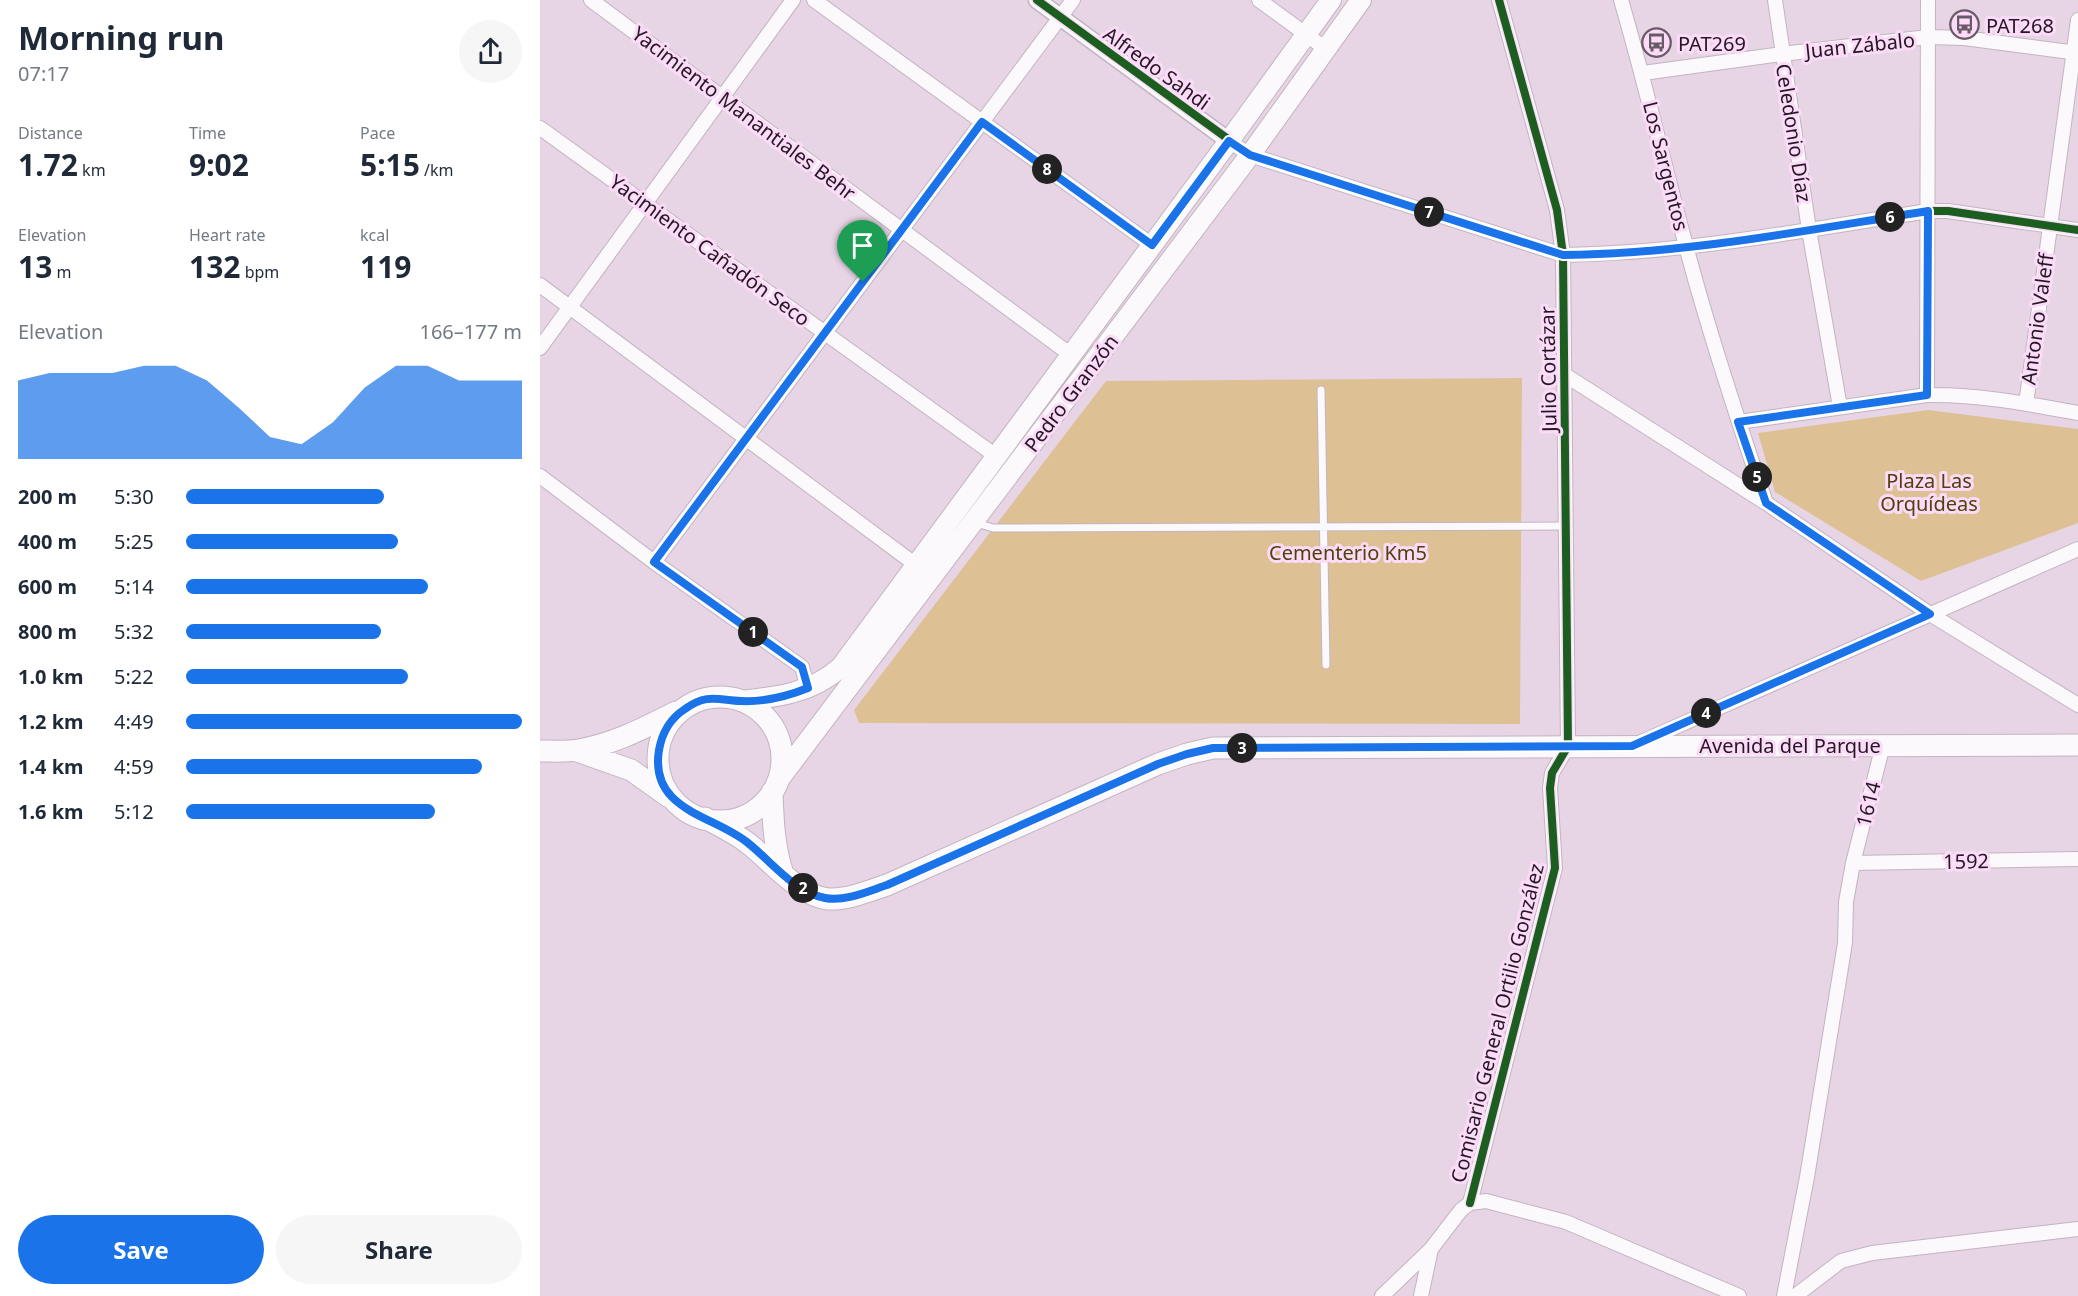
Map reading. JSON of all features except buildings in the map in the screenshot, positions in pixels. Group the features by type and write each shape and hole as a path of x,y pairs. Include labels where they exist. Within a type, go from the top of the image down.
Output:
{"main road":[{"name":"Pedro Granzón","path":"741,701 785,695 808,688 829,678 841,667 1331,0"},
{"name":"Pedro Granzón","path":"775,787 1250,155 1361,0"},
{"path":"540,751 576,751 611,742 636,733 687,707 719,697 741,701 760,712 774,729 781,750 781,772 775,787 757,808 738,818 727,820 705,818 694,815 631,771 576,751"},
{"path":"676,802 669,794 660,774 659,752 665,730 687,707"},
{"name":"Avenida del Parque","path":"705,818 734,833 783,875 814,895 828,899 862,894 887,885 1158,764 1213,748 2078,745"},
{"path":"775,787 774,834 783,875"}],"street":[{"name":"Yacimiento Manantiales Behr","path":"591,0 1071,355"},
{"path":"540,348 793,0"},
{"path":"814,0 1152,245"},
{"name":"Alfredo Sahdi","path":"1037,0 1229,141"},
{"path":"654,562 1073,0"},
{"path":"1259,0 1326,49"},
{"name":"Julio Cortázar","path":"1499,0 1557,210 1563,255 1568,746"},
{"name":"Los Sargentos","path":"1621,0 1643,73 1687,248 1738,422 1766,503"},
{"name":"Celedonio Díaz","path":"1775,0 1809,230 1840,407"},
{"path":"1927,395 1928,0"},
{"name":"Antonio Valeff","path":"2026,404 2049,226 2076,52 2078,20"},
{"name":"Juan Zábalo","path":"1643,73 1928,37 1964,38 2076,52"},
{"name":"Yacimiento Cañadón Seco","path":"540,128 996,456"},
{"path":"1229,141 1250,155 1563,255 1600,255 1687,248 1928,211 1948,211 2078,230"},
{"path":"540,285 916,565"},
{"path":"1565,375 1766,503 1930,614 2078,705"},
{"path":"1738,422 1927,395 1947,395 2078,412"},
{"path":"540,476 654,562 802,667 808,688"},
{"path":"1632,746 2078,549"},
{"name":"1614","path":"1784,1296 1807,1177 1845,942 1846,902 1853,863 1883,745"},
{"name":"Comisario General Ortilio González","path":"1470,1203 1554,868 1550,788 1552,773 1568,746"},
{"name":"1592","path":"1853,863 2078,859"},
{"path":"1382,1296 1431,1249 1461,1210 1470,1203 1486,1201 1566,1222 1738,1296"},
{"path":"1795,1296 1841,1261 1872,1253 2078,1229"},
{"path":"1421,1296 1431,1249"}],"lane":[{"path":"1124,284 1142,298"},
{"path":"1321,390 1326,665"},
{"path":"958,508 974,522 993,528 1566,526"}],"green space":[{"name":"Cementerio Km5","path":"1522,378 1520,724 859,723 854,710 1106,381"},
{"name":"Plaza Las Orquídeas","path":"1928,410 2078,429 2078,523 1921,581 1775,492 1758,433"}],"cycle path":[{"path":"1037,0 1250,155 1563,255 1701,245 1928,211 1948,211 2078,230"},
{"path":"1470,1203 1555,868 1550,788 1552,773 1568,746 1563,255 1557,210 1499,0"}],"place":[{"name":"PAT268","path":"1965,25"},
{"name":"PAT269","path":"1657,43"}],"route":[{"path":"982,122 1152,245 1229,141 1250,155 1563,255 1600,255 1687,248 1928,211 1927,395 1738,422 1766,503 1930,614 1632,746 1213,748 1158,764 887,885 843,898 828,899 814,895 783,875 734,833 694,815 676,802 664,784 658,763 665,730 671,721 687,707 719,697 741,701 794,693 808,688 802,667 654,562 863,282 982,122"}]}
